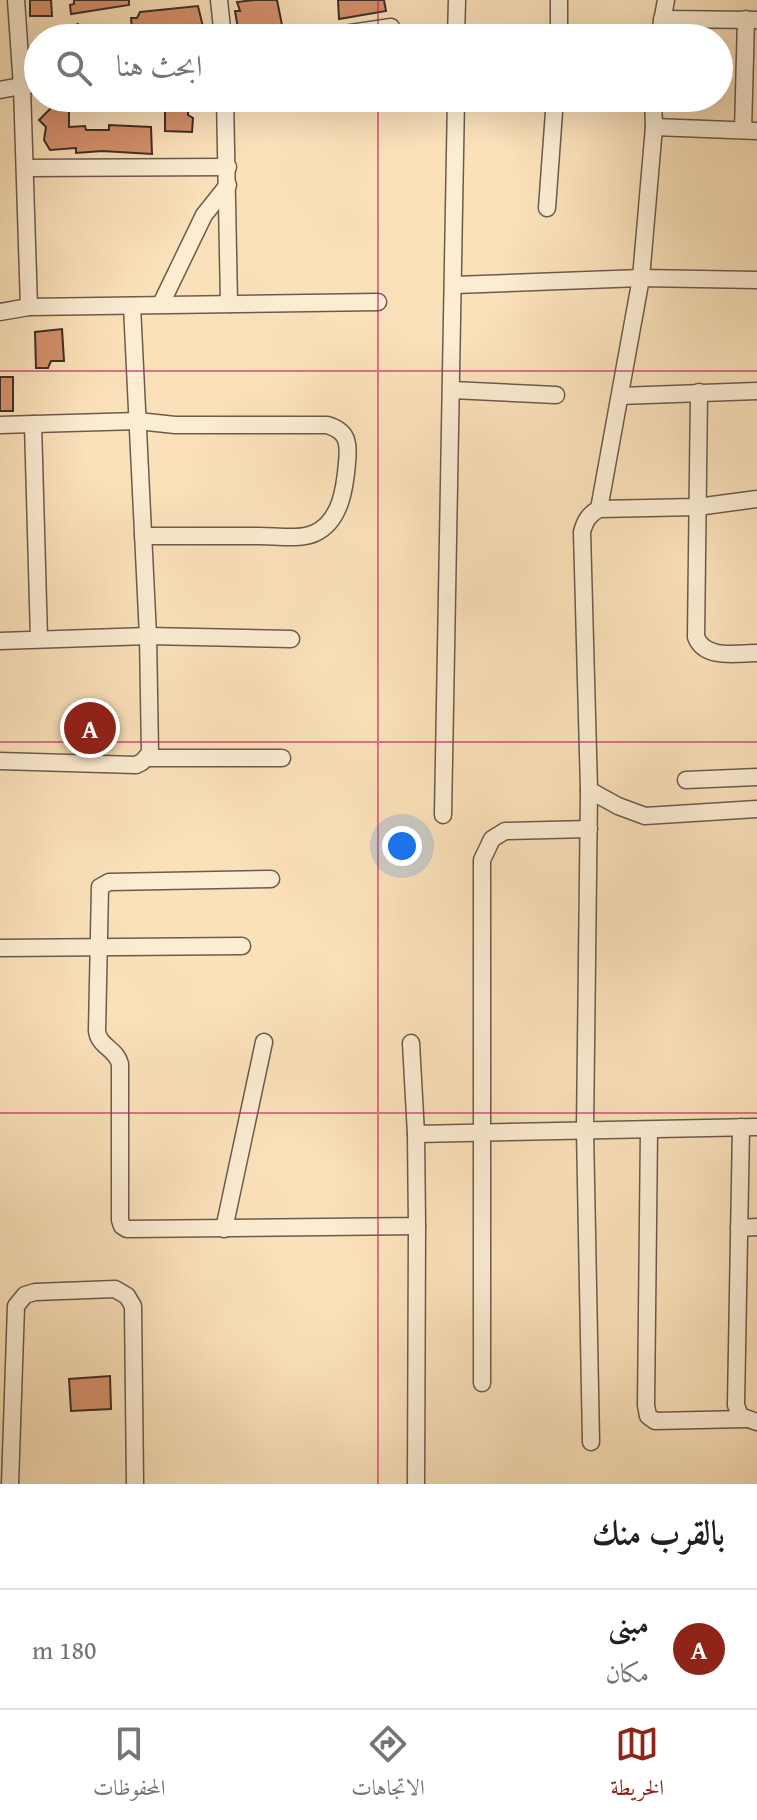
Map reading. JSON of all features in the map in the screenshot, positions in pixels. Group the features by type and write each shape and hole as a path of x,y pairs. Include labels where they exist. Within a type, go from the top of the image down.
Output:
{"street":[{"path":"16,0 24,49"},
{"path":"219,0 222,24"},
{"path":"456,24 457,0"},
{"path":"559,0 559,24"},
{"path":"661,24 666,0"},
{"path":"654,127 750,130 751,20 662,19"},
{"path":"0,90 24,86"},
{"path":"28,112 25,168 29,307"},
{"path":"226,112 229,304"},
{"path":"443,815 456,112"},
{"path":"547,208 554,112"},
{"path":"599,509 641,278 653,112"},
{"path":"25,168 228,167"},
{"path":"161,304 204,215 228,185"},
{"path":"454,285 641,278 757,280"},
{"path":"0,312 29,307 378,302"},
{"path":"132,306 148,636 151,749 147,758"},
{"path":"452,390 556,395"},
{"path":"620,396 757,391"},
{"path":"699,392 695,628 698,644 712,652 757,653"},
{"path":"0,425 138,421 201,425 327,425 338,428 345,435 349,444 346,483 333,517 314,534 143,536"},
{"path":"33,424 39,639"},
{"path":"591,1442 585,1130 589,790 582,532 591,513 599,509 697,507 757,499"},
{"path":"0,641 148,636 291,639"},
{"path":"0,761 136,765 147,758 282,758"},
{"path":"686,780 757,777"},
{"path":"589,790 645,816 757,809"},
{"path":"482,1383 482,860 492,839 505,831 589,829"},
{"path":"271,879 105,882 98,894 97,1036 117,1055 120,1064 120,1223 127,1229 417,1226"},
{"path":"0,948 242,946"},
{"path":"224,1229 264,1042"},
{"path":"411,1043 416,1134 416,1484"},
{"path":"416,1134 749,1127 739,1228 736,1405 737,1412 751,1421"},
{"path":"649,1130 648,1416 655,1421 751,1421"},
{"path":"739,1228 757,1227"},
{"path":"10,1484 16,1306 25,1295 35,1292 115,1289 127,1296 133,1306 135,1484"}],"building":[{"path":"30,0 51,0 52,16 30,16"},
{"path":"74,0 129,0 129,5 71,14 70,5 74,4"},
{"path":"277,0 282,24 237,24 235,11 240,11 237,2"},
{"path":"338,0 384,0 386,11 339,19"},
{"path":"198,6 202,24 132,24 131,18 137,18 140,12"},
{"path":"47,112 69,112 69,127 109,130 109,125 151,127 152,154 76,153 76,148 50,150 44,140 46,127 39,120"},
{"path":"165,112 188,112 193,118 192,132 165,131"},
{"path":"62,329 64,361 51,361 48,368 36,368 35,332"},
{"path":"0,377 13,377 13,411 0,411"},
{"path":"78,713 101,713 102,743 78,745"},
{"path":"110,1376 111,1409 71,1411 69,1379"}],"place":[{"name":"مبنى","path":"90,728"}]}
